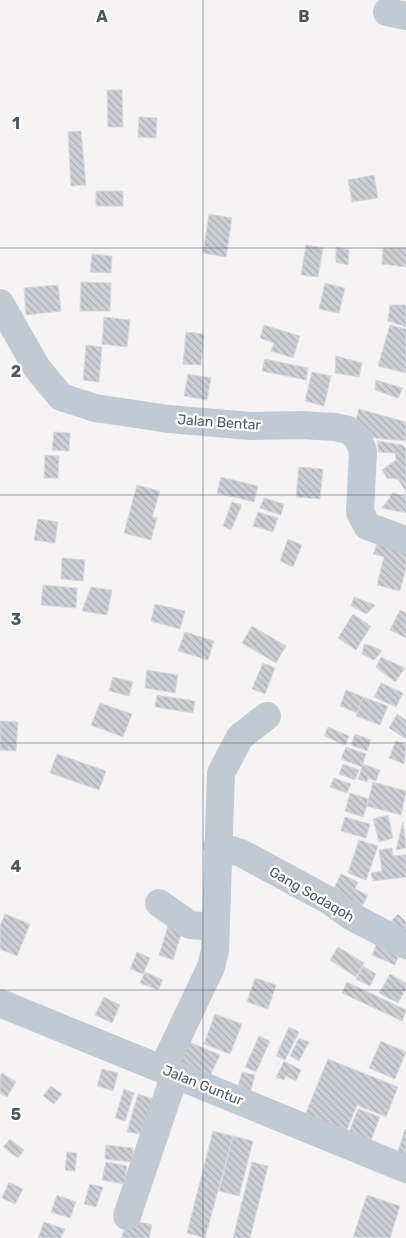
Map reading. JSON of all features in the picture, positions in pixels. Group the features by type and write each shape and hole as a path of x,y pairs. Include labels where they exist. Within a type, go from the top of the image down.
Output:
{"street":[{"name":"Jalan Bentar","path":"0,303 37,368 61,397 95,408 169,419 250,426 300,425 335,427 348,430 357,437 363,451 360,512 367,526 406,540"},
{"path":"127,1216 169,1071 212,967 215,951 217,846 221,773 225,762 240,738 267,716"},
{"name":"Gang Sodaqoh","path":"217,846 241,853 330,901 349,915 406,945"},
{"path":"159,903 190,925 215,927"},
{"name":"Jalan Guntur","path":"0,1002 406,1169"}],"building":[{"path":"107,90 122,90 123,127 108,127"},
{"path":"139,117 157,118 156,138 138,137"},
{"path":"81,131 86,185 71,186 68,132"},
{"path":"374,175 378,198 352,202 348,180"},
{"path":"96,191 123,191 123,206 96,206"},
{"path":"209,214 232,218 226,257 203,253"},
{"path":"306,245 323,248 318,277 301,275"},
{"path":"336,247 349,250 348,265 336,262"},
{"path":"383,248 406,248 406,267 382,264"},
{"path":"92,254 112,256 111,273 90,272"},
{"path":"81,282 111,283 110,311 80,311"},
{"path":"325,283 345,288 339,313 319,309"},
{"path":"58,285 61,311 26,315 24,288"},
{"path":"390,305 406,305 406,327 388,321"},
{"path":"104,317 130,320 127,347 102,344"},
{"path":"264,325 300,336 293,358 271,351 274,343 260,338"},
{"path":"390,325 406,329 406,373 378,366"},
{"path":"186,332 204,334 201,365 183,364"},
{"path":"86,345 102,347 99,382 83,380"},
{"path":"336,356 362,363 359,377 335,373"},
{"path":"265,359 308,368 306,380 262,371"},
{"path":"312,372 331,376 324,406 305,401"},
{"path":"188,374 211,378 207,400 184,396"},
{"path":"376,380 403,388 398,398 375,390"},
{"path":"359,409 406,422 406,441 363,437 354,426"},
{"path":"54,432 70,433 69,451 52,450"},
{"path":"378,441 402,445 406,448 406,492 398,479 387,478 382,470 396,460 395,453 378,452"},
{"path":"45,455 59,456 58,478 44,478"},
{"path":"299,467 323,469 320,499 296,497"},
{"path":"221,477 258,486 254,502 217,493"},
{"path":"137,485 160,491 152,517 157,518 151,540 124,533"},
{"path":"393,493 406,497 406,513 382,508"},
{"path":"264,498 284,504 281,515 260,508"},
{"path":"232,502 242,505 231,530 223,526"},
{"path":"258,512 278,518 273,532 253,526"},
{"path":"38,519 58,522 55,543 34,540"},
{"path":"288,539 302,545 293,567 280,561"},
{"path":"378,542 406,549 406,568 400,591 377,585 384,557 373,554"},
{"path":"62,558 85,560 83,581 61,579"},
{"path":"43,585 77,588 76,608 41,605"},
{"path":"91,587 112,590 107,615 82,611"},
{"path":"354,597 375,605 367,614 351,606"},
{"path":"155,604 185,611 180,629 151,621"},
{"path":"400,610 406,613 406,638 390,630"},
{"path":"353,614 371,626 356,650 338,638"},
{"path":"252,626 286,646 276,663 242,643"},
{"path":"185,632 214,641 208,660 178,651"},
{"path":"364,644 382,651 374,660 362,654"},
{"path":"381,657 405,668 395,682 376,667"},
{"path":"263,663 275,668 265,694 252,689"},
{"path":"147,670 178,675 175,693 145,688"},
{"path":"113,677 133,682 129,696 109,691"},
{"path":"381,683 403,693 396,707 374,697"},
{"path":"346,690 363,697 357,713 340,706"},
{"path":"157,695 195,701 193,713 155,707"},
{"path":"363,697 388,706 380,725 356,716"},
{"path":"100,703 132,714 123,737 91,725"},
{"path":"397,714 406,720 406,739 389,728"},
{"path":"0,721 18,722 16,751 0,750"},
{"path":"328,727 349,736 345,745 324,736"},
{"path":"355,734 371,740 367,751 351,745"},
{"path":"396,741 406,745 404,764 389,758"},
{"path":"346,747 366,754 362,767 341,759"},
{"path":"57,754 106,771 99,790 50,773"},
{"path":"343,764 359,770 355,780 339,774"},
{"path":"363,764 380,770 376,781 368,778 367,782 358,779"},
{"path":"334,778 351,784 347,793 330,787"},
{"path":"373,782 406,791 401,815 367,806"},
{"path":"350,793 369,799 363,817 345,811"},
{"path":"388,815 393,838 379,842 373,819"},
{"path":"345,817 370,824 366,838 341,831"},
{"path":"403,821 406,848 396,850"},
{"path":"359,840 378,846 366,880 348,873"},
{"path":"392,848 393,856 406,855 406,877 373,881 371,873 382,871 379,850"},
{"path":"341,874 358,882 355,889 368,895 356,918 332,892"},
{"path":"5,914 30,924 17,956 0,949 0,926"},
{"path":"398,914 406,922 406,928 398,936 387,925"},
{"path":"168,926 182,931 173,960 159,955"},
{"path":"380,936 400,952 395,965 372,955"},
{"path":"338,947 364,963 356,977 330,960"},
{"path":"137,952 150,958 143,974 130,969"},
{"path":"363,966 376,974 370,986 356,979"},
{"path":"145,972 163,980 158,990 140,983"},
{"path":"390,974 406,983 406,989 398,1003 379,993"},
{"path":"255,978 276,985 268,1009 247,1002"},
{"path":"347,982 406,1010 402,1021 342,993"},
{"path":"104,997 120,1005 112,1023 95,1015"},
{"path":"215,1014 242,1024 230,1054 204,1044"},
{"path":"289,1027 299,1032 285,1060 276,1056"},
{"path":"259,1036 270,1041 256,1072 245,1067"},
{"path":"180,1038 220,1055 210,1076 171,1060"},
{"path":"299,1038 309,1042 299,1061 290,1056"},
{"path":"381,1041 406,1052 395,1079 369,1068"},
{"path":"328,1059 398,1087 386,1117 357,1105 346,1132 305,1115"},
{"path":"284,1061 301,1070 296,1081 286,1076 284,1080 276,1077"},
{"path":"102,1069 118,1073 113,1091 97,1086"},
{"path":"242,1072 255,1075 250,1094 237,1091"},
{"path":"2,1073 16,1082 7,1097 0,1093 0,1077"},
{"path":"51,1086 62,1094 54,1104 43,1096"},
{"path":"124,1089 134,1093 125,1121 115,1118"},
{"path":"138,1094 157,1100 147,1135 127,1132"},
{"path":"358,1109 380,1117 371,1140 349,1132"},
{"path":"406,1130 406,1162 396,1158"},
{"path":"213,1131 233,1136 205,1238 187,1233"},
{"path":"233,1136 253,1141 239,1196 219,1191"},
{"path":"10,1139 24,1150 18,1158 3,1147"},
{"path":"106,1145 133,1148 132,1162 105,1159"},
{"path":"67,1152 77,1153 75,1171 65,1170"},
{"path":"106,1162 127,1166 124,1184 102,1180"},
{"path":"252,1162 268,1166 250,1238 233,1238"},
{"path":"9,1182 23,1189 15,1204 2,1198"},
{"path":"90,1184 103,1187 96,1207 84,1204"},
{"path":"57,1195 76,1202 70,1218 51,1212"},
{"path":"367,1195 400,1206 390,1238 353,1237"},
{"path":"129,1219 152,1225 149,1238 121,1238"},
{"path":"44,1222 65,1229 61,1238 38,1238"}]}
